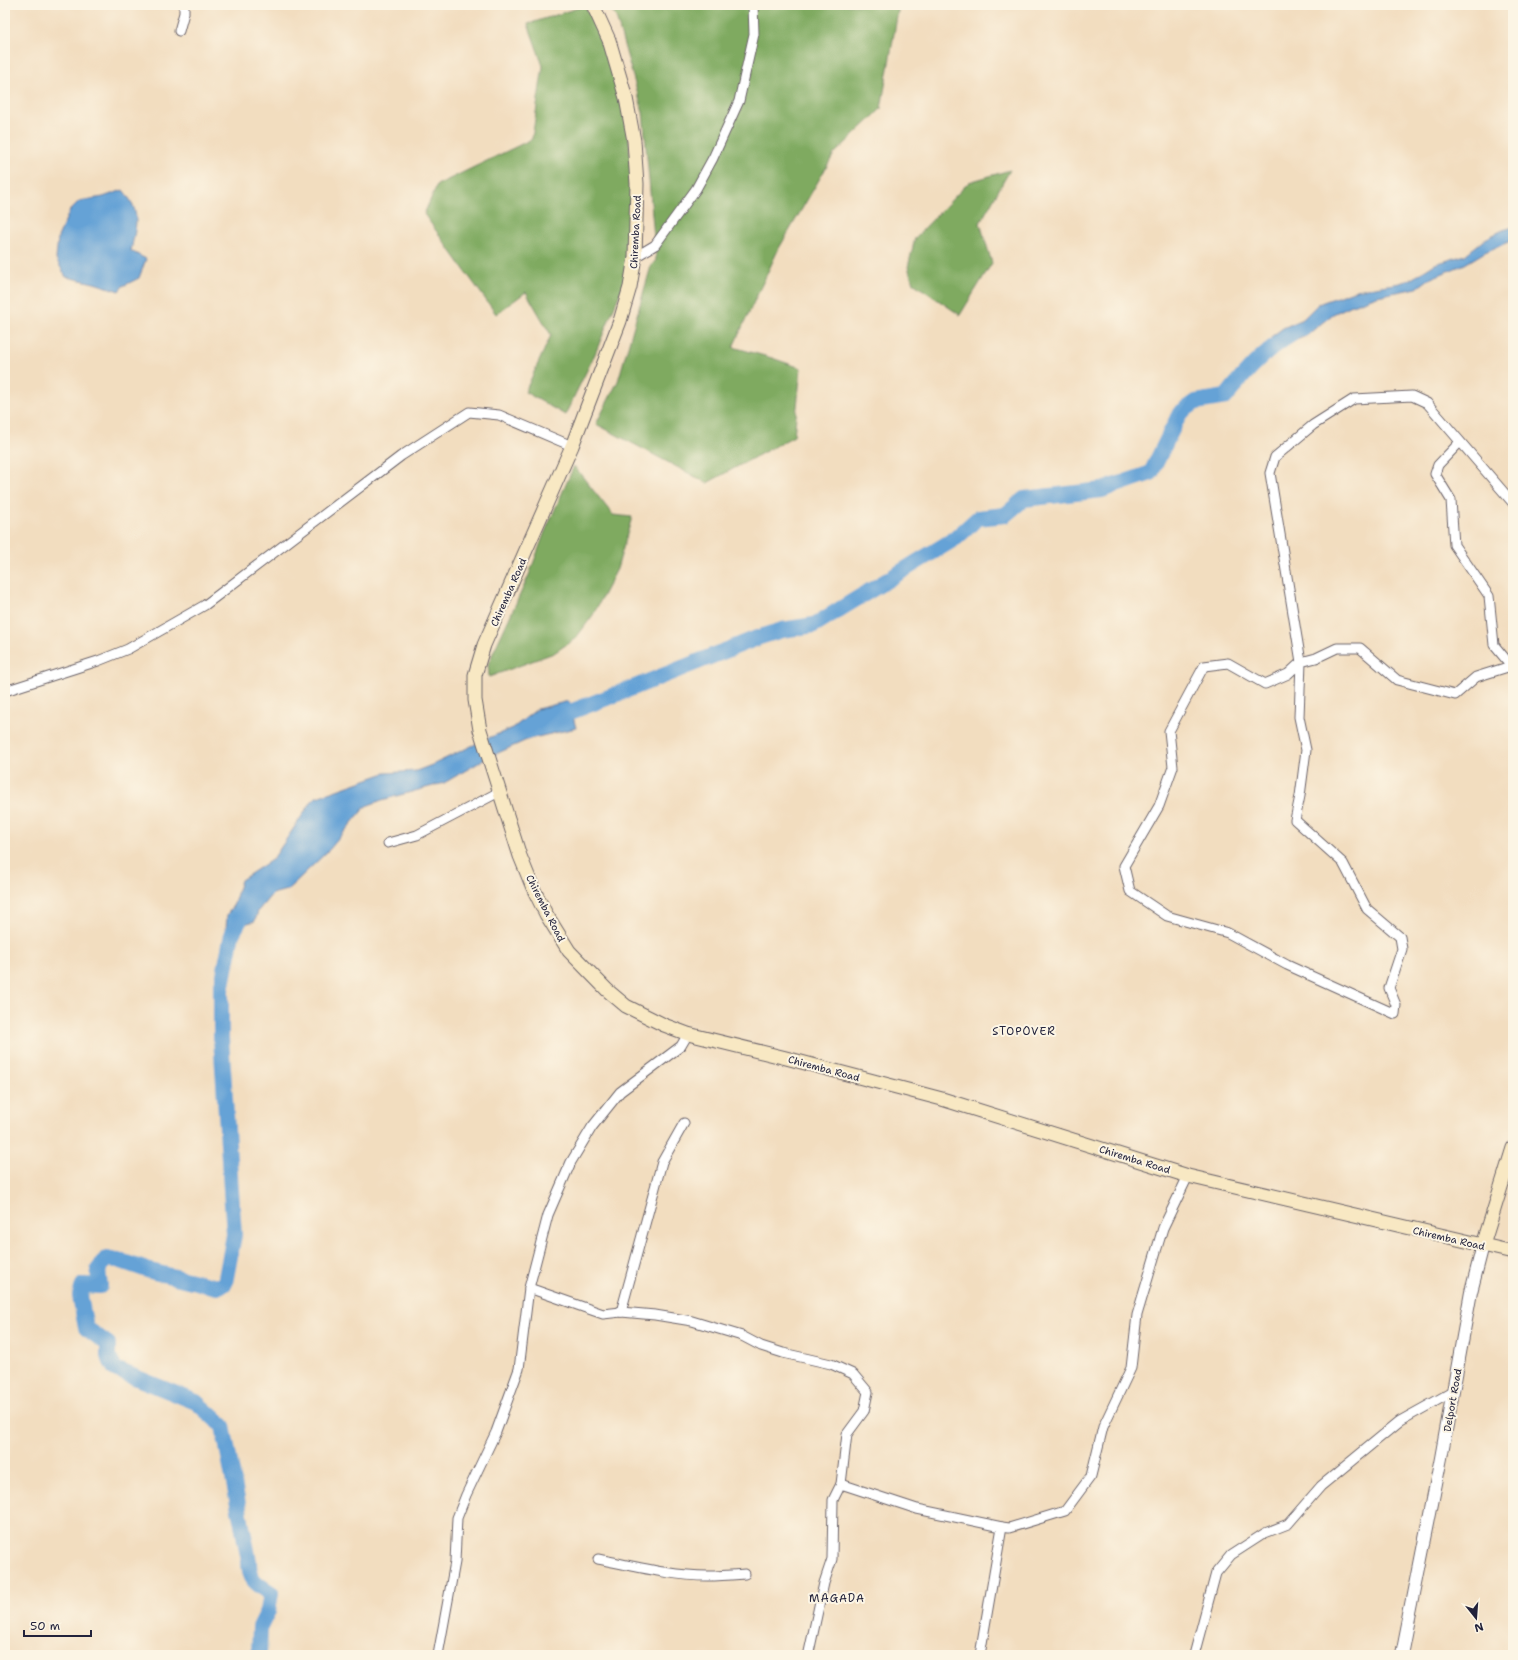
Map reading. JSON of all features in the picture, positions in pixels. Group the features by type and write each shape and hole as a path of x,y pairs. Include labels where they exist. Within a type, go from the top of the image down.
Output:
{"main road":[{"name":"Chiremba Road","path":"593,5 609,40 626,98 634,141 637,184 635,257 630,288 620,322 572,446 534,536 512,580 475,675 475,700 481,735 515,841 533,888 558,935 569,951 607,990 626,1006 664,1025 688,1034 942,1099 1188,1176 1513,1252"},
{"name":"Delport Road","path":"1483,1245 1513,1148"}],"street":[{"path":"179,31 184,13 184,5"},
{"path":"635,257 655,245 696,189 726,129 739,101 754,34 753,5"},
{"path":"1460,442 1438,465 1436,474 1451,500 1454,545 1489,596 1494,645 1512,667 1476,677 1455,695 1397,680 1360,648 1336,648 1316,658 1301,662 1288,674 1265,684 1228,663 1204,666 1169,731 1173,767 1159,806 1124,866 1130,891 1167,916 1228,933 1287,965 1395,1014 1396,1005 1389,988 1402,949 1400,937 1367,909 1343,863 1295,820 1300,796 1306,750 1299,717 1301,662 1270,473 1275,457 1313,425 1354,399 1412,396 1427,403 1513,502"},
{"path":"5,691 98,661 128,649 205,605 401,456 469,412 499,415 572,446"},
{"path":"388,843 417,835 499,792"},
{"path":"438,1655 455,1562 457,1518 466,1495 496,1432 519,1369 529,1288 548,1215 571,1162 592,1127 620,1092 681,1046 688,1034"},
{"path":"621,1312 662,1162 684,1123"},
{"path":"841,1484 917,1509 1002,1528 1009,1528 1065,1511 1091,1476 1102,1427 1131,1368 1137,1315 1163,1228 1188,1176"},
{"name":"Delport Road","path":"1402,1655 1454,1391 1471,1292 1483,1245"},
{"path":"529,1288 603,1314 621,1312 655,1314 692,1321 742,1336 761,1346 782,1353 831,1364 853,1374 868,1392 864,1411 848,1434 841,1484 833,1500 832,1559 824,1583 810,1652"},
{"path":"1194,1655 1216,1572 1231,1555 1266,1533 1288,1524 1321,1486 1400,1421 1454,1391"},
{"path":"980,1655 1002,1528"},
{"path":"598,1559 657,1571 696,1575 707,1576 745,1574"}],"green space":[{"path":"608,5 899,5 881,109 834,154 778,250 733,347 801,368 794,436 707,483 596,424 618,381 651,266 656,260 643,112 616,17"},
{"path":"584,6 604,32 628,121 633,202 627,276 595,354 565,415 525,392 551,335 526,292 496,314 424,214 437,185 532,139 543,66 528,24"},
{"path":"1010,170 980,223 992,263 960,315 913,283 908,267 915,238 969,182"},
{"path":"574,466 613,515 632,517 617,569 593,615 576,638 554,653 489,677 488,664 529,575 544,534"}],"water":[{"path":"123,190 133,205 136,219 131,251 146,259 139,278 123,286 119,291 94,283 66,277 56,259 58,237 70,210 79,201 103,197"},
{"path":"1513,227 1513,240 1485,252 1465,264 1429,279 1417,288 1377,296 1352,305 1333,314 1306,336 1275,349 1271,337 1283,328 1303,319 1318,304 1356,290 1400,283 1413,278 1435,264 1465,255 1485,239"},
{"path":"569,701 576,728 529,739 487,758 444,783 382,800 366,806 329,850 287,890 272,894 258,911 255,921 226,929 227,915 234,904 241,880 273,859 314,798 385,773 416,771 432,765 486,739 513,728 537,709"}],"waterway":[{"path":"552,719 757,638 782,630 814,625 956,538 978,518 1005,515 1024,499 1102,490 1151,473 1180,413 1196,402 1226,397 1264,354 1292,334"},
{"path":"246,909 232,934 221,990 221,1038 234,1235 225,1283 217,1287 150,1271 118,1260 106,1259 98,1270 100,1286 83,1285 80,1296 86,1328 108,1344 108,1356 115,1369 196,1402 223,1426 250,1573 257,1583 271,1593 268,1611 260,1627 259,1655"}],"district":[{"name":"STOPOVER","path":"1024,1031"},
{"name":"MAGADA","path":"837,1598"}]}
